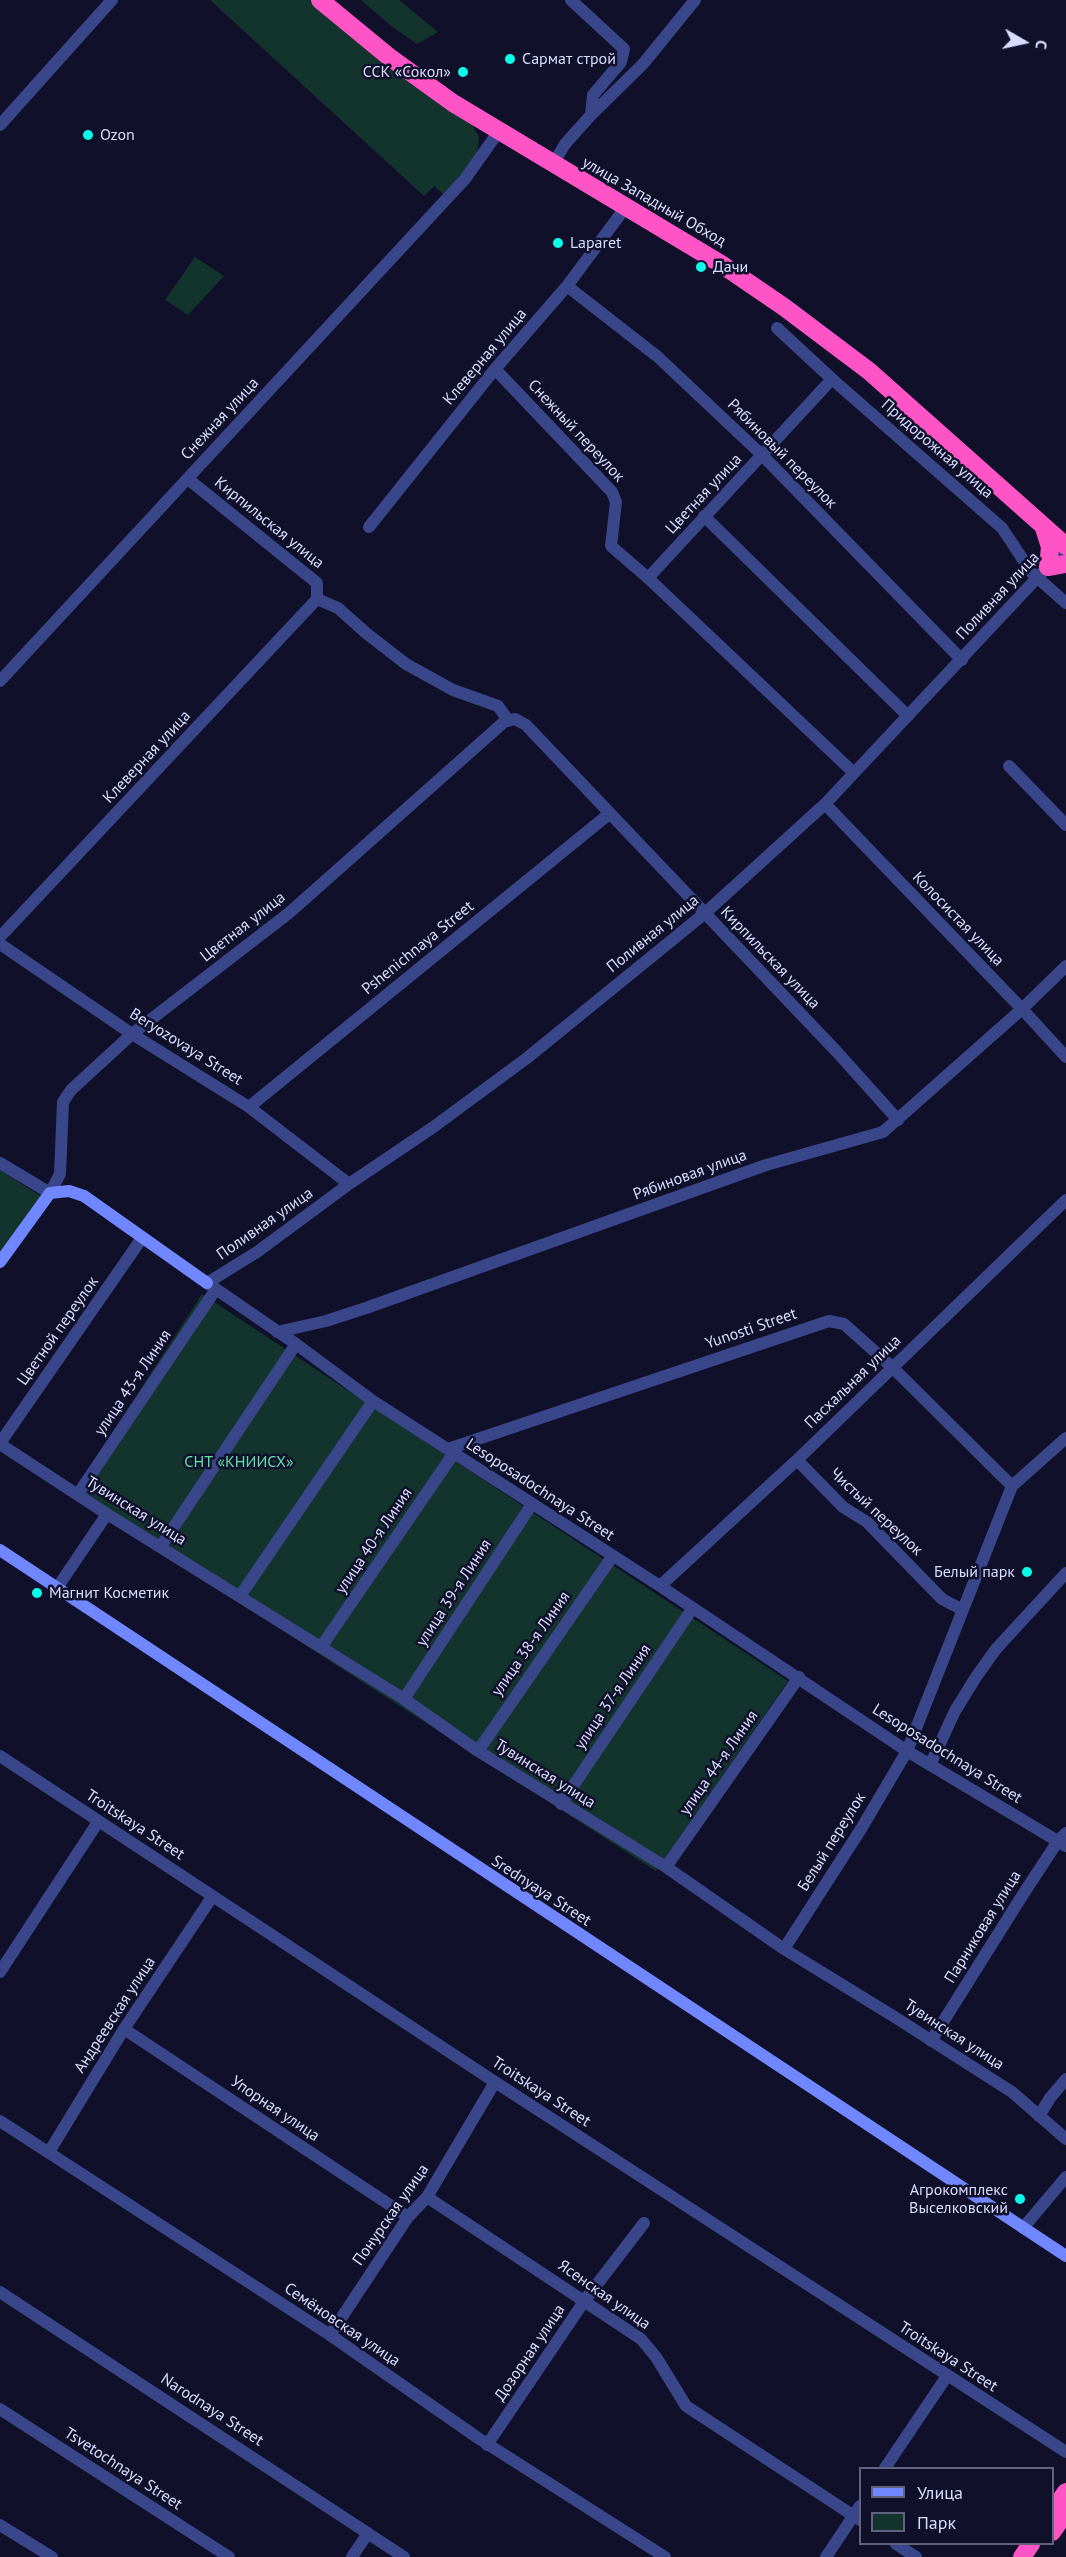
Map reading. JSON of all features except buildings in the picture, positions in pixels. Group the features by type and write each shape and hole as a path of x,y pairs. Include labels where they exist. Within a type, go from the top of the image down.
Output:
{"highway":[{"name":"улица Западный Обход","path":"320,0 388,56 453,103 499,131 556,159 726,253 790,298 874,363 1066,533"},
{"name":"улица Западный Обход","path":"334,0 411,61 465,99 625,208 721,264 831,343 868,371 1066,547"},
{"path":"1039,522 1049,538 1051,570"},
{"path":"1054,2510 1066,2492"},
{"path":"1054,2530 1066,2512"}],"street":[{"path":"0,125 112,0"},
{"path":"571,0 624,49 621,62 593,95 591,115"},
{"path":"556,159 591,115 643,64 695,0"},
{"name":"Снежная улица","path":"0,681 465,179 499,131"},
{"name":"Клеверная улица","path":"369,527 495,369 567,286 625,208"},
{"name":"Рябиновый переулок","path":"567,286 658,357 763,456 962,660"},
{"name":"Придорожная улица","path":"777,328 832,380 1002,528 1028,567 1051,570 1066,603"},
{"name":"Снежный переулок","path":"495,369 612,492 616,502 611,546 648,578"},
{"name":"Цветная улица","path":"648,578 832,380"},
{"name":"Кирпильская улица","path":"188,479 317,583 317,599 338,608 406,664 453,690 498,706 511,720 526,726 837,1052 898,1120"},
{"path":"704,516 908,716"},
{"name":"Поливная улица","path":"212,1286 349,1184 432,1128 526,1058 704,914 825,804 1051,570 1066,547"},
{"path":"648,578 854,773"},
{"name":"Клеверная улица","path":"0,937 317,599"},
{"name":"Цветная улица","path":"50,1193 60,1174 63,1102 71,1090 132,1034 288,914 511,720"},
{"path":"1009,766 1066,825"},
{"name":"Колосистая улица","path":"825,804 1066,1057"},
{"name":"Pshenichnaya Street","path":"249,1107 609,814"},
{"name":"Beryozovaya Street","path":"0,944 132,1034 249,1107 349,1184"},
{"name":"Рябиновая улица","path":"277,1332 326,1322 766,1165 883,1132 1022,1009 1066,966"},
{"name":"Lesoposadochnaya Street","path":"0,1163 50,1193 69,1191 84,1196 296,1344 373,1401 799,1677 930,1766 1063,1840"},
{"path":"0,1262 50,1193"},
{"name":"Пасхальная улица","path":"660,1586 797,1460 1066,1200"},
{"name":"Цветной переулок","path":"0,1443 142,1238"},
{"name":"улица 43-я Линия","path":"78,1494 212,1286"},
{"name":"Yunosti Street","path":"451,1451 829,1321 843,1324 892,1367 1012,1486"},
{"path":"161,1546 296,1344"},
{"path":"240,1596 373,1401"},
{"path":"1012,1486 1066,1438"},
{"name":"Тувинская улица","path":"0,1443 107,1514 404,1699 478,1751 561,1804 666,1867 784,1949 1012,2092 1066,2139"},
{"name":"улица 40-я Линия","path":"321,1647 451,1451"},
{"name":"Чистый переулок","path":"797,1460 843,1507 867,1522 942,1599 961,1609"},
{"name":"Белый переулок","path":"784,1949 907,1751 961,1609 1012,1486"},
{"name":"улица 39-я Линия","path":"404,1699 532,1504"},
{"path":"57,1588 107,1514"},
{"name":"Srednyaya Street","path":"0,1551 1066,2256"},
{"name":"улица 38-я Линия","path":"478,1751 612,1557"},
{"path":"930,1766 955,1711 989,1658 1066,1574"},
{"name":"улица 37-я Линия","path":"561,1804 692,1609"},
{"name":"улица 44-я Линия","path":"666,1867 799,1677"},
{"name":"Troitskaya Street","path":"0,1756 495,2082 1066,2452"},
{"path":"0,1972 98,1822"},
{"name":"Парниковая улица","path":"931,2041 1063,1840"},
{"name":"Андреевская улица","path":"49,2152 124,2029 212,1897"},
{"name":"Упорная улица","path":"124,2029 408,2217"},
{"path":"1039,2116 1066,2079"},
{"name":"Понурская улица","path":"330,2335 408,2217 427,2197 495,2082"},
{"name":"Семёновская улица","path":"0,2121 330,2335 487,2445 665,2557"},
{"path":"1023,2228 1066,2176"},
{"name":"Ясенская улица","path":"427,2197 641,2339 656,2357 686,2406 858,2514"},
{"name":"Дозорная улица","path":"487,2445 585,2300 644,2223"},
{"name":"Narodnaya Street","path":"0,2292 404,2557"},
{"path":"886,2467 947,2376"},
{"name":"Tsvetochnaya Street","path":"0,2409 229,2557"},
{"path":"826,2557 858,2514"},
{"path":"0,2525 52,2557"},
{"path":"352,2557 368,2533"},
{"path":"898,2545 916,2557"}],"green space":[{"path":"210,0 315,0 471,123 479,137 477,156 444,195 434,186 424,196"},
{"path":"361,0 399,0 438,32 417,44 391,26"},
{"path":"195,257 224,276 188,315 165,300"},
{"path":"0,1170 47,1200 0,1268"},
{"name":"СНТ «КНИИСХ»","path":"202,1294 788,1681 656,1871 72,1495"}],"place":[{"name":"Сармат строй","path":"510,59"},
{"name":"ССК «Сокол»","path":"463,72"},
{"name":"Ozon","path":"88,135"},
{"name":"Laparet","path":"558,243"},
{"name":"Дачи","path":"701,267"},
{"name":"Белый парк","path":"1027,1572"},
{"name":"Магнит Косметик","path":"37,1593"},
{"name":"Агрокомплекс Выселковский","path":"1020,2199"}]}
